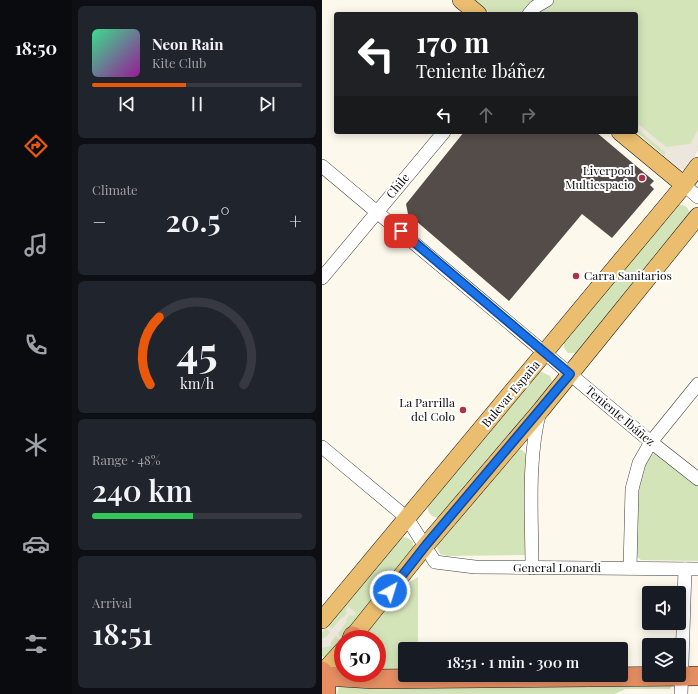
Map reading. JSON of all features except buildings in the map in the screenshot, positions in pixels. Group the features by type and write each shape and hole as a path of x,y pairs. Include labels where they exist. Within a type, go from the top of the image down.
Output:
{"highway":[{"path":"386,676 687,682"},
{"path":"324,678 334,677"}],"main road":[{"path":"461,0 476,12"},
{"path":"622,134 684,185"},
{"name":"Bulevar España","path":"322,620 545,353 698,166"},
{"path":"359,630 426,545 541,410 698,216"},
{"path":"324,678 334,664"}],"street":[{"path":"531,12 535,7 547,0"},
{"name":"Chile","path":"322,278 442,134"},
{"name":"Teniente Ibáñez","path":"322,166 651,442 698,479"},
{"path":"684,185 698,197"},
{"path":"630,568 632,489 639,463 651,442 698,384"},
{"path":"532,568 533,459 535,436 541,410"},
{"name":"General Lonardi","path":"322,447 408,518 426,545 435,562 475,567 698,569"},
{"path":"685,569 687,682"}],"green space":[{"path":"474,0 540,0 526,12 489,12"},
{"path":"554,0 698,0 698,150 685,169 680,169 638,134 638,12 537,12"},
{"path":"678,205 683,205 686,207 689,210 690,215 577,353 568,353 564,348 564,341"},
{"path":"542,372 550,376 552,381 551,386 438,518 431,515 428,510 428,505 537,373"},
{"path":"516,449 522,450 528,456 527,555 447,556 440,554 436,545"},
{"path":"654,453 698,485 698,561 641,560 637,557 637,517 640,485 643,471 648,460"},
{"path":"404,537 408,538 413,542 413,552 348,630 334,630 334,647 325,658 322,656 322,632 397,541"},
{"path":"418,577 418,642 398,642 398,670 386,671 386,630 369,630 408,583"},
{"path":"671,684 672,686 670,689 625,689 615,694 337,694 339,686"}],"shaded area":[{"path":"638,124 666,147 690,144 698,130 698,150 690,165 685,169 680,169 665,157 665,152 638,130"},
{"path":"348,606 356,613 353,616 350,615 341,630 334,630 334,638 331,642 331,646 322,648 322,639 330,632 325,628 327,625 332,629 347,613 346,610"}],"place":[{"name":"Liverpool Multiespacio","path":"642,178"},
{"name":"Carra Sanitarios","path":"576,276"},
{"name":"La Parrilla del Colo","path":"463,410"}],"route":[{"path":"390,591 426,545 570,374 401,231"}]}
